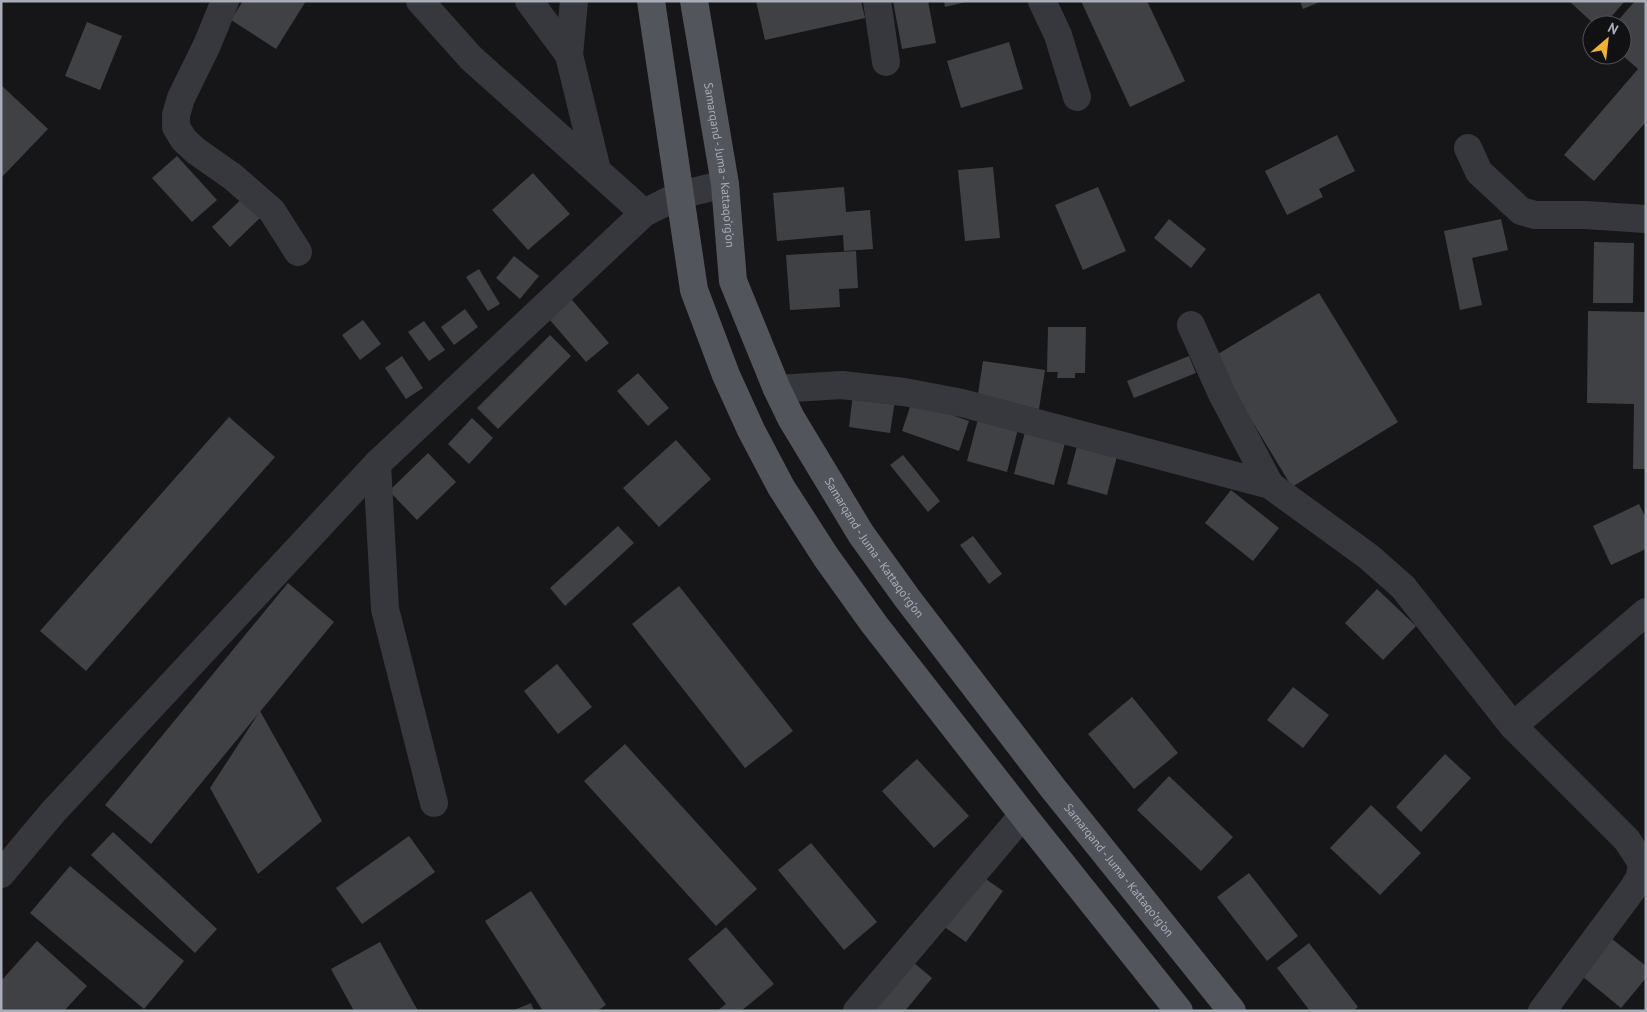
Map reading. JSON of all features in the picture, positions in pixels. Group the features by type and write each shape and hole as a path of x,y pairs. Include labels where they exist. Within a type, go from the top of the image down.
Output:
{"main road":[{"path":"651,1 694,290 726,374 751,430 782,487 826,557 874,624 1179,1011"},
{"name":"Samarqand - Juma - Kattaqo‘rg‘on","path":"694,1 725,184 733,281 777,389 791,418 861,534 907,598 1052,787 1232,1011"}],"street":[{"path":"225,1 207,45 181,98 176,115 176,127 184,140 196,151 233,177 272,211 298,252"},
{"path":"420,1 472,58 644,213"},
{"path":"528,1 569,55"},
{"path":"574,1 569,55 597,170"},
{"path":"877,1 886,62"},
{"path":"1042,1 1058,35 1077,97"},
{"path":"1468,148 1478,172 1521,211 1535,215 1585,215 1646,220"},
{"path":"1,874 52,812 377,464 644,213 680,195 725,184"},
{"path":"1192,325 1222,394 1270,485"},
{"path":"777,389 842,385 904,392 981,408 1270,485 1369,557 1403,587 1513,726 1636,845 1642,863 1640,877 1542,1011"},
{"path":"377,464 385,609 434,803"},
{"path":"1513,726 1646,612"},
{"path":"857,1011 1023,815"}],"building":[{"path":"243,1 306,1 276,49 231,20"},
{"path":"756,1 861,1 865,18 765,40"},
{"path":"893,1 928,1 936,43 902,49"},
{"path":"944,1 966,1 966,2 945,7"},
{"path":"1081,1 1147,1 1185,81 1130,107"},
{"path":"1300,1 1322,1 1303,9"},
{"path":"1569,1 1625,1 1613,15 1584,15"},
{"path":"1635,1 1646,1 1646,122 1594,181 1564,155 1638,69 1632,64 1632,15 1623,15"},
{"path":"87,22 122,36 100,90 65,76"},
{"path":"1009,42 1023,89 961,108 947,61"},
{"path":"1,85 48,129 1,178"},
{"path":"1337,135 1355,171 1319,189 1323,197 1287,215 1265,171"},
{"path":"177,156 217,200 192,222 152,178"},
{"path":"993,167 1000,238 965,241 958,170"},
{"path":"533,173 570,214 528,250 492,210"},
{"path":"844,187 846,212 870,210 873,249 844,251 843,235 777,241 773,193"},
{"path":"1098,187 1126,251 1083,270 1055,205"},
{"path":"247,194 265,213 230,247 212,227"},
{"path":"1169,219 1206,249 1191,268 1154,238"},
{"path":"1501,219 1508,250 1472,258 1482,305 1460,310 1444,231"},
{"path":"1594,242 1634,243 1633,303 1593,303"},
{"path":"856,251 858,288 839,289 840,307 790,310 786,255"},
{"path":"514,256 539,276 520,299 496,278"},
{"path":"479,269 500,304 488,311 466,277"},
{"path":"1319,293 1398,422 1292,487 1213,357"},
{"path":"567,294 609,343 586,362 544,313"},
{"path":"465,309 478,327 454,345 441,327"},
{"path":"1588,311 1646,312 1646,469 1633,469 1634,404 1587,403"},
{"path":"363,320 381,344 360,360 342,335"},
{"path":"424,321 445,350 429,361 408,332"},
{"path":"1048,327 1086,327 1085,373 1075,373 1075,378 1057,378 1058,372 1047,372"},
{"path":"550,335 571,356 498,429 477,408"},
{"path":"402,356 423,388 406,399 385,368"},
{"path":"1189,356 1196,373 1134,398 1127,381"},
{"path":"983,361 1045,370 1039,409 977,400"},
{"path":"638,373 669,408 648,426 617,391"},
{"path":"853,394 895,400 890,433 849,427"},
{"path":"912,401 969,421 959,451 902,431"},
{"path":"229,417 275,457 86,671 40,631"},
{"path":"472,418 493,438 469,464 448,444"},
{"path":"978,419 1018,429 1007,472 967,461"},
{"path":"1025,432 1065,443 1054,485 1014,474"},
{"path":"676,440 711,479 659,527 623,488"},
{"path":"1078,442 1118,452 1107,495 1067,484"},
{"path":"428,453 456,482 417,520 389,491"},
{"path":"903,455 940,501 928,512 890,465"},
{"path":"1231,490 1279,528 1253,561 1205,523"},
{"path":"1639,504 1646,518 1646,549 1611,565 1593,526"},
{"path":"618,526 634,543 565,606 550,588"},
{"path":"973,536 1002,574 989,584 960,545"},
{"path":"288,583 334,622 151,844 105,805"},
{"path":"679,586 793,731 745,768 632,624"},
{"path":"1377,589 1416,626 1383,660 1345,623"},
{"path":"557,664 592,707 558,734 524,691"},
{"path":"1293,687 1329,715 1303,748 1267,720"},
{"path":"1132,697 1178,753 1134,789 1088,734"},
{"path":"260,711 322,821 258,874 210,788"},
{"path":"625,744 757,889 716,926 584,781"},
{"path":"1445,754 1471,778 1421,832 1396,807"},
{"path":"917,759 969,816 934,848 882,791"},
{"path":"1169,776 1233,837 1201,871 1137,810"},
{"path":"1371,805 1421,853 1380,895 1330,848"},
{"path":"113,832 217,929 195,953 91,855"},
{"path":"409,836 435,872 362,924 336,888"},
{"path":"811,843 877,922 844,950 778,870"},
{"path":"70,866 184,961 144,1009 30,913"},
{"path":"970,868 1003,891 966,942 933,919"},
{"path":"1249,873 1298,936 1267,961 1217,897"},
{"path":"531,891 606,1005 597,1011 543,1011 485,921"},
{"path":"726,927 774,984 741,1011 717,1011 726,1004 688,959"},
{"path":"1607,935 1646,966 1646,978 1621,1008 1577,972"},
{"path":"37,941 87,986 64,1011 1,1011 1,981"},
{"path":"380,942 418,1011 354,1011 331,969"},
{"path":"1309,943 1358,1007 1353,1011 1310,1011 1277,968"},
{"path":"901,952 932,978 905,1011 862,1011"},
{"path":"531,1003 534,1011 512,1011"}]}
